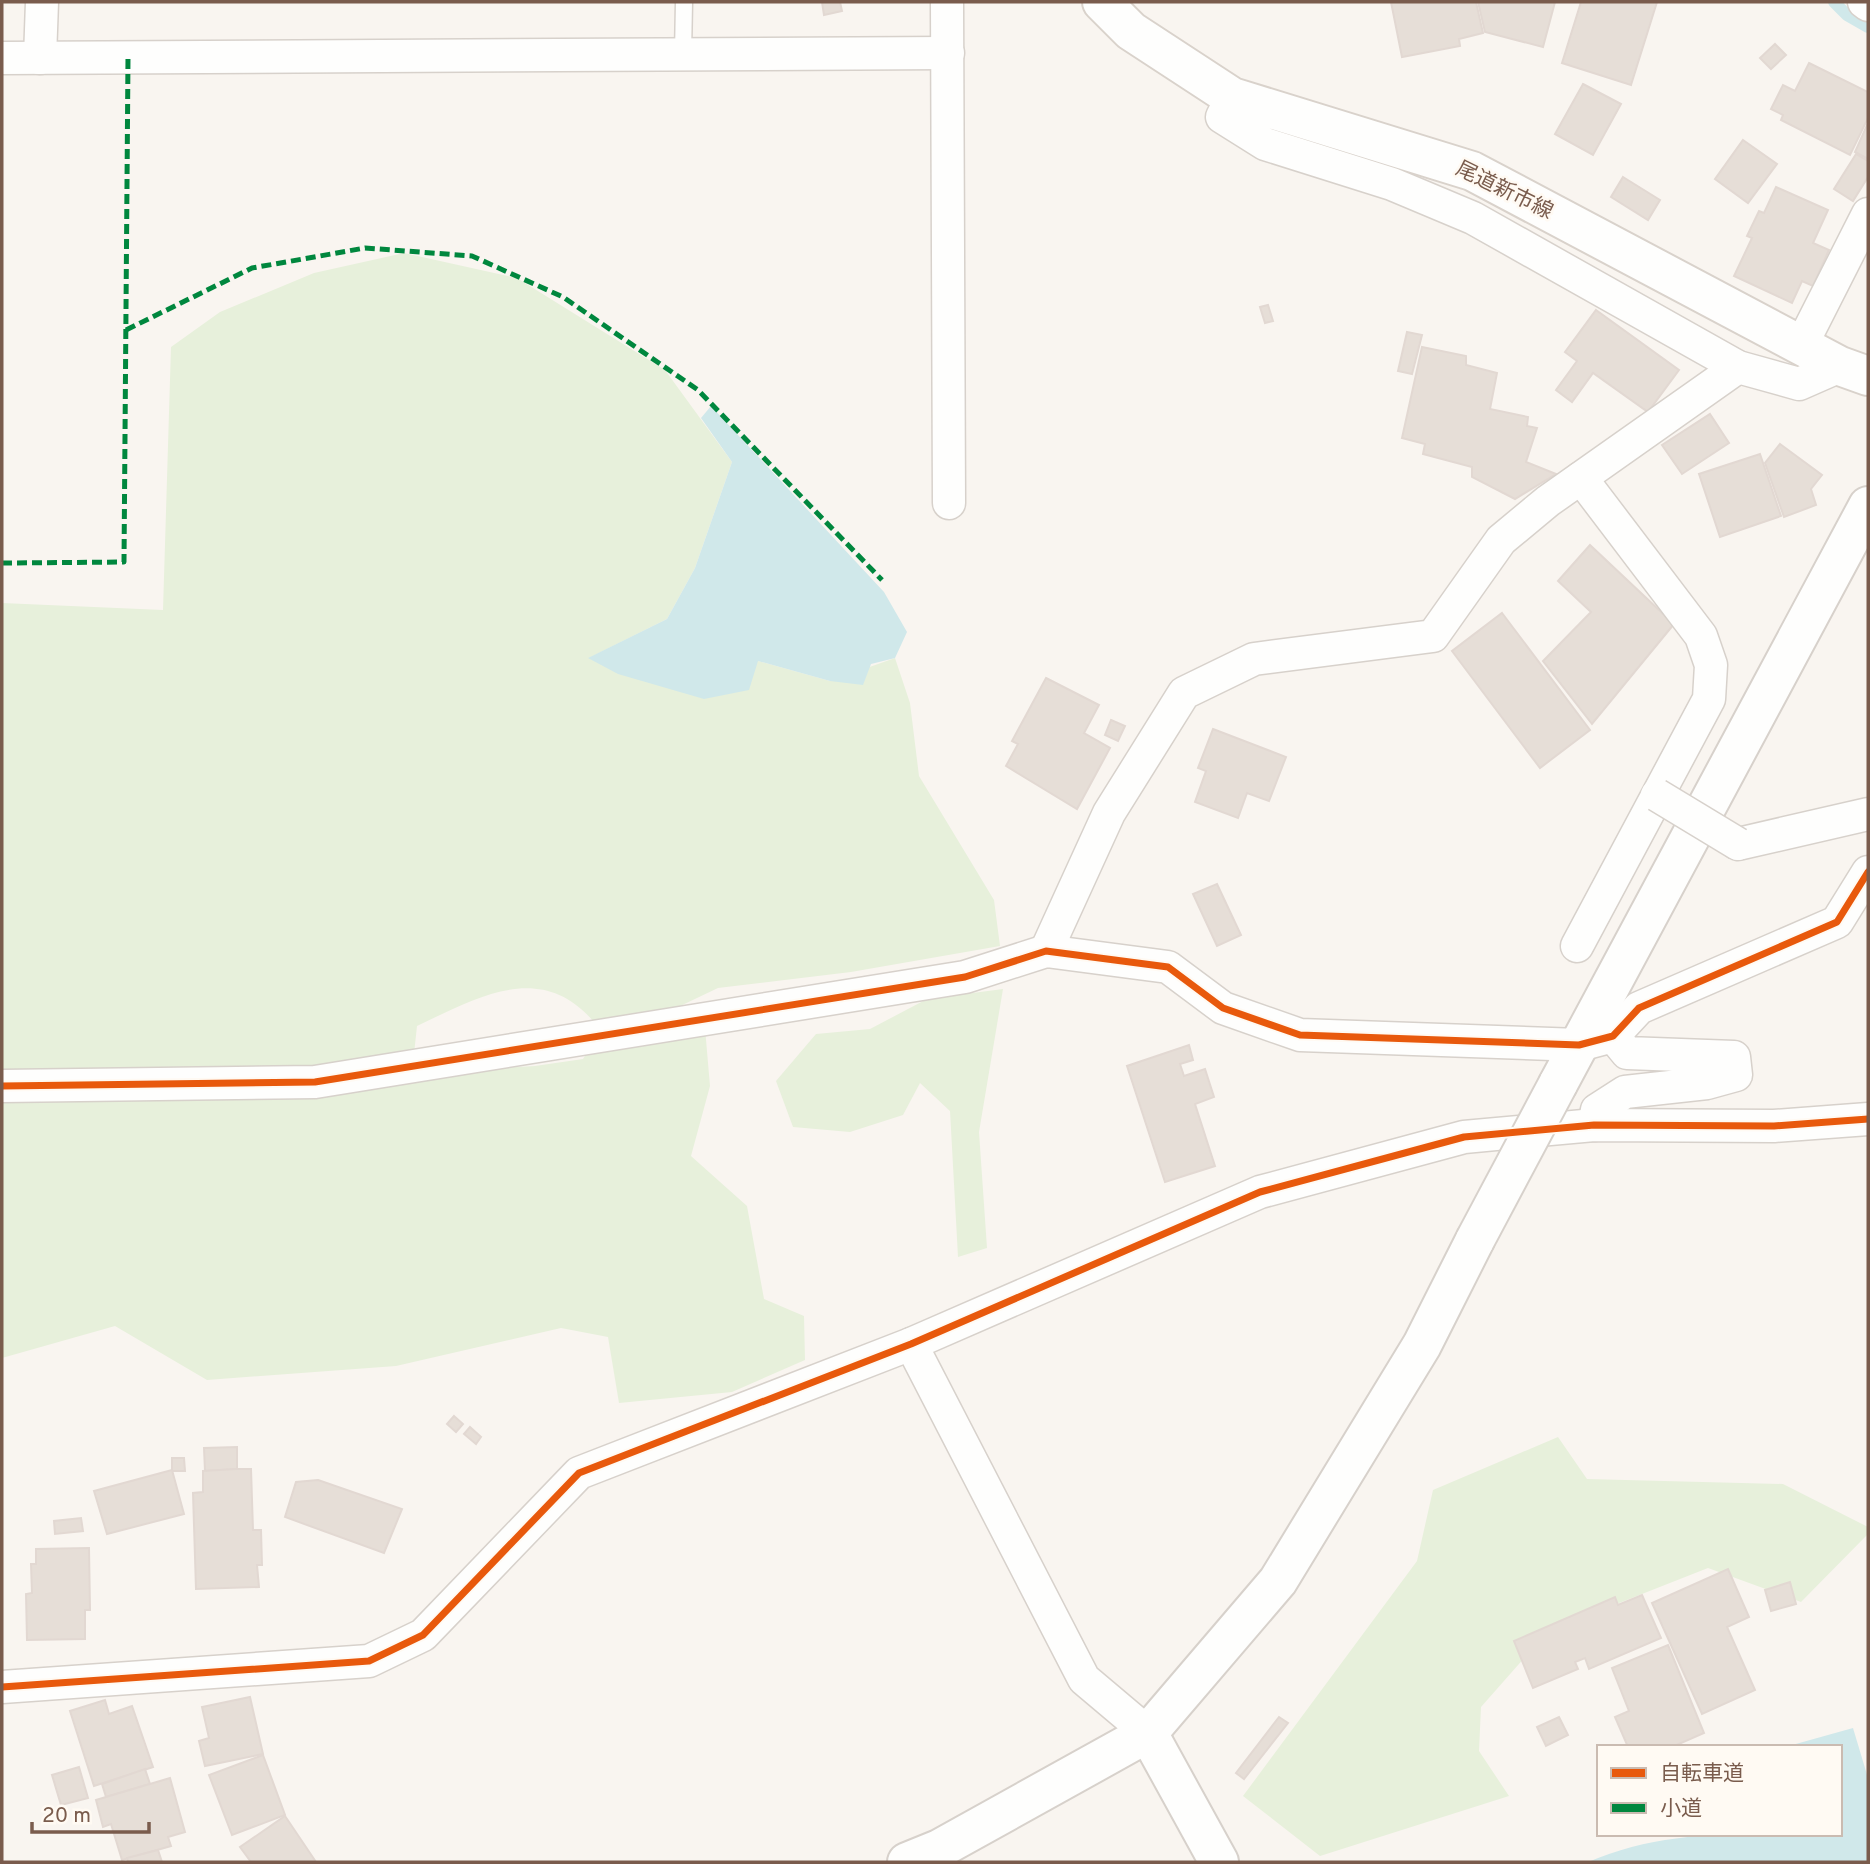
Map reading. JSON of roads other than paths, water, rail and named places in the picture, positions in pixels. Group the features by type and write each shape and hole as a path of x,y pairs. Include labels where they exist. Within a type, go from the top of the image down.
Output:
{"street":[{"path":"40,58 42,2"},
{"path":"947,2 949,503"},
{"name":"尾道新市線","path":"1102,2 1131,31 1232,97 1472,171 1801,346 1854,371"},
{"path":"1864,2 1868,5"},
{"path":"2,58 948,53"},
{"path":"1232,97 1222,117 1265,144 1392,184 1473,218 1738,367 1799,384 1854,371"},
{"path":"1801,346 1868,214"},
{"path":"1046,951 1110,813 1184,693 1254,659 1433,636 1500,540 1581,478 1738,367"},
{"path":"1577,946 1709,699 1712,665 1701,636 1581,478"},
{"path":"1596,1041 1868,506"},
{"path":"1657,795 1738,844 1868,814"},
{"path":"907,1862 939,1849 1148,1733 1278,1581 1422,1345 1559,1084 1596,1041 1639,1008 1837,922 1868,872"},
{"path":"2,1086 315,1082 965,977 1046,951 1168,967 1223,1008 1300,1035 1596,1041 1627,1052 1734,1057 1735,1075 1707,1083 1625,1092 1597,1110 1594,1125"},
{"path":"2,1687 369,1661 423,1634 579,1473 911,1344 1260,1192 1464,1137 1594,1125 1774,1126 1868,1119"},
{"path":"911,1344 1084,1679 1148,1733 1219,1862"}],"lane":[{"path":"683,54 684,2"}],"water":[{"path":"711,406 884,592 907,632 895,658 871,664 863,685 830,681 758,661 749,690 704,699 618,674 588,658 667,619 695,568 732,462 701,418"},
{"path":"1853,1728 1868,1778 1868,1862 1588,1862 1649,1843 1681,1838 1842,1836 1842,1745 1792,1745"}],"waterway":[{"path":"1834,2 1847,15 1868,27"}]}
